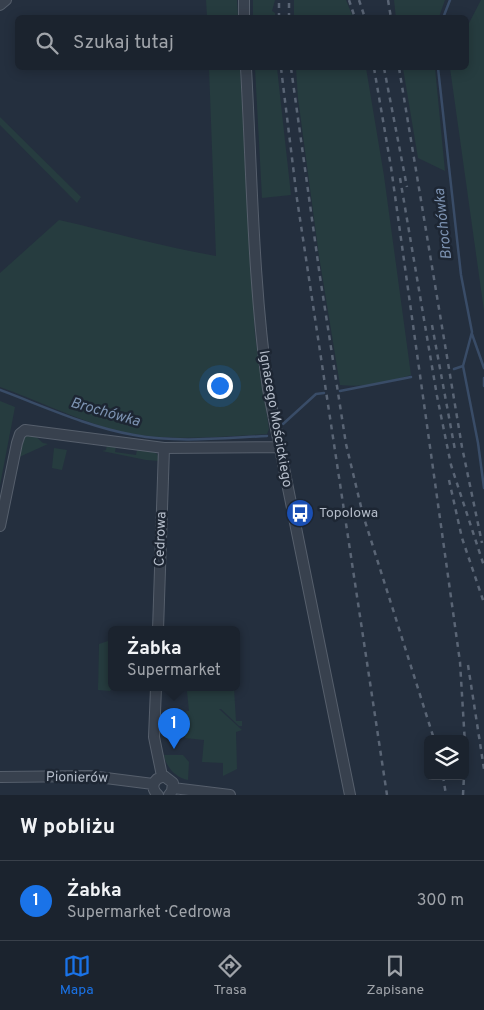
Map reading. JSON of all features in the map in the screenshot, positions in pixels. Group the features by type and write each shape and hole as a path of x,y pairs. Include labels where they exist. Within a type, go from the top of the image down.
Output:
{"street":[{"path":"0,5 6,0"},
{"path":"244,0 244,15"},
{"name":"Ignacego Mościckiego","path":"246,70 260,334 279,446 350,795"},
{"path":"0,526 17,443 22,432 32,430 164,448 279,446"},
{"name":"Cedrowa","path":"158,626 164,448"},
{"path":"156,691 154,737 162,776"},
{"name":"Pionierów","path":"0,777 88,776 153,784"},
{"path":"158,795 153,790 153,784 156,779 162,776 169,779 171,792 230,795"}],"green space":[{"path":"206,0 237,0 238,15 207,15"},
{"path":"253,0 275,0 272,11 275,15 253,15"},
{"path":"294,0 346,0 352,15 294,15"},
{"path":"394,0 445,0 440,15 396,15"},
{"path":"481,0 484,0 484,311 450,70 469,70 469,23"},
{"path":"209,70 240,70 255,335 269,429 267,434 187,438 126,433 80,419 0,387 0,273 59,220 216,256"},
{"path":"255,70 277,70 291,195 262,198"},
{"path":"296,70 366,70 384,176 411,375 376,384 340,385 319,256 298,98"},
{"path":"403,70 435,70 445,171 418,158"},
{"path":"0,117 81,197 77,203 0,125"},
{"path":"0,401 15,407 0,485"},
{"path":"32,433 43,443 48,444 17,458 25,434"},
{"path":"107,445 116,446 115,452 136,455 137,450 152,451 157,454 160,461 102,451 106,450"},
{"path":"54,448 67,450 62,470 52,468"},
{"path":"108,641 108,691 98,690 99,644"},
{"path":"187,691 234,691 236,721 242,721 242,726 239,726 219,709 242,730 236,732 237,769 223,776 223,763 202,762 204,740 185,738 185,729 188,729 186,711 189,711"},
{"path":"164,755 183,755 189,762 188,780 172,771"}],"waterway":[{"name":"Brochówka","path":"444,15 450,0"},
{"name":"Brochówka","path":"438,70 461,275 472,332 463,366 454,369"},
{"path":"472,334 484,368"},
{"path":"463,366 478,443 484,488"},
{"name":"Brochówka","path":"340,391 411,377"},
{"path":"484,378 484,386"},
{"name":"Brochówka","path":"0,390 100,427 134,435 167,439 267,436"},
{"name":"Brochówka","path":"283,424 316,394 324,393"}],"railway":[{"path":"279,0 279,15"},
{"path":"289,0 289,15"},
{"path":"349,0 354,15"},
{"path":"359,0 364,15"},
{"path":"388,0 390,15"},
{"path":"281,70 297,199 387,795"},
{"path":"291,70 320,277 346,444 363,515 433,735"},
{"path":"374,70 391,167 460,662 464,735"},
{"path":"384,70 407,187"},
{"path":"399,70 462,447 482,543"},
{"path":"400,178 437,396 451,465 484,566"},
{"path":"432,325 455,450"},
{"path":"449,480 462,538 484,603"},
{"path":"468,665 484,769"},
{"path":"444,780 446,795"},
{"path":"463,795 464,780"}],"place":[{"name":"Topolowa","path":"300,513"},
{"name":"Żabka","path":"174,749"}]}
